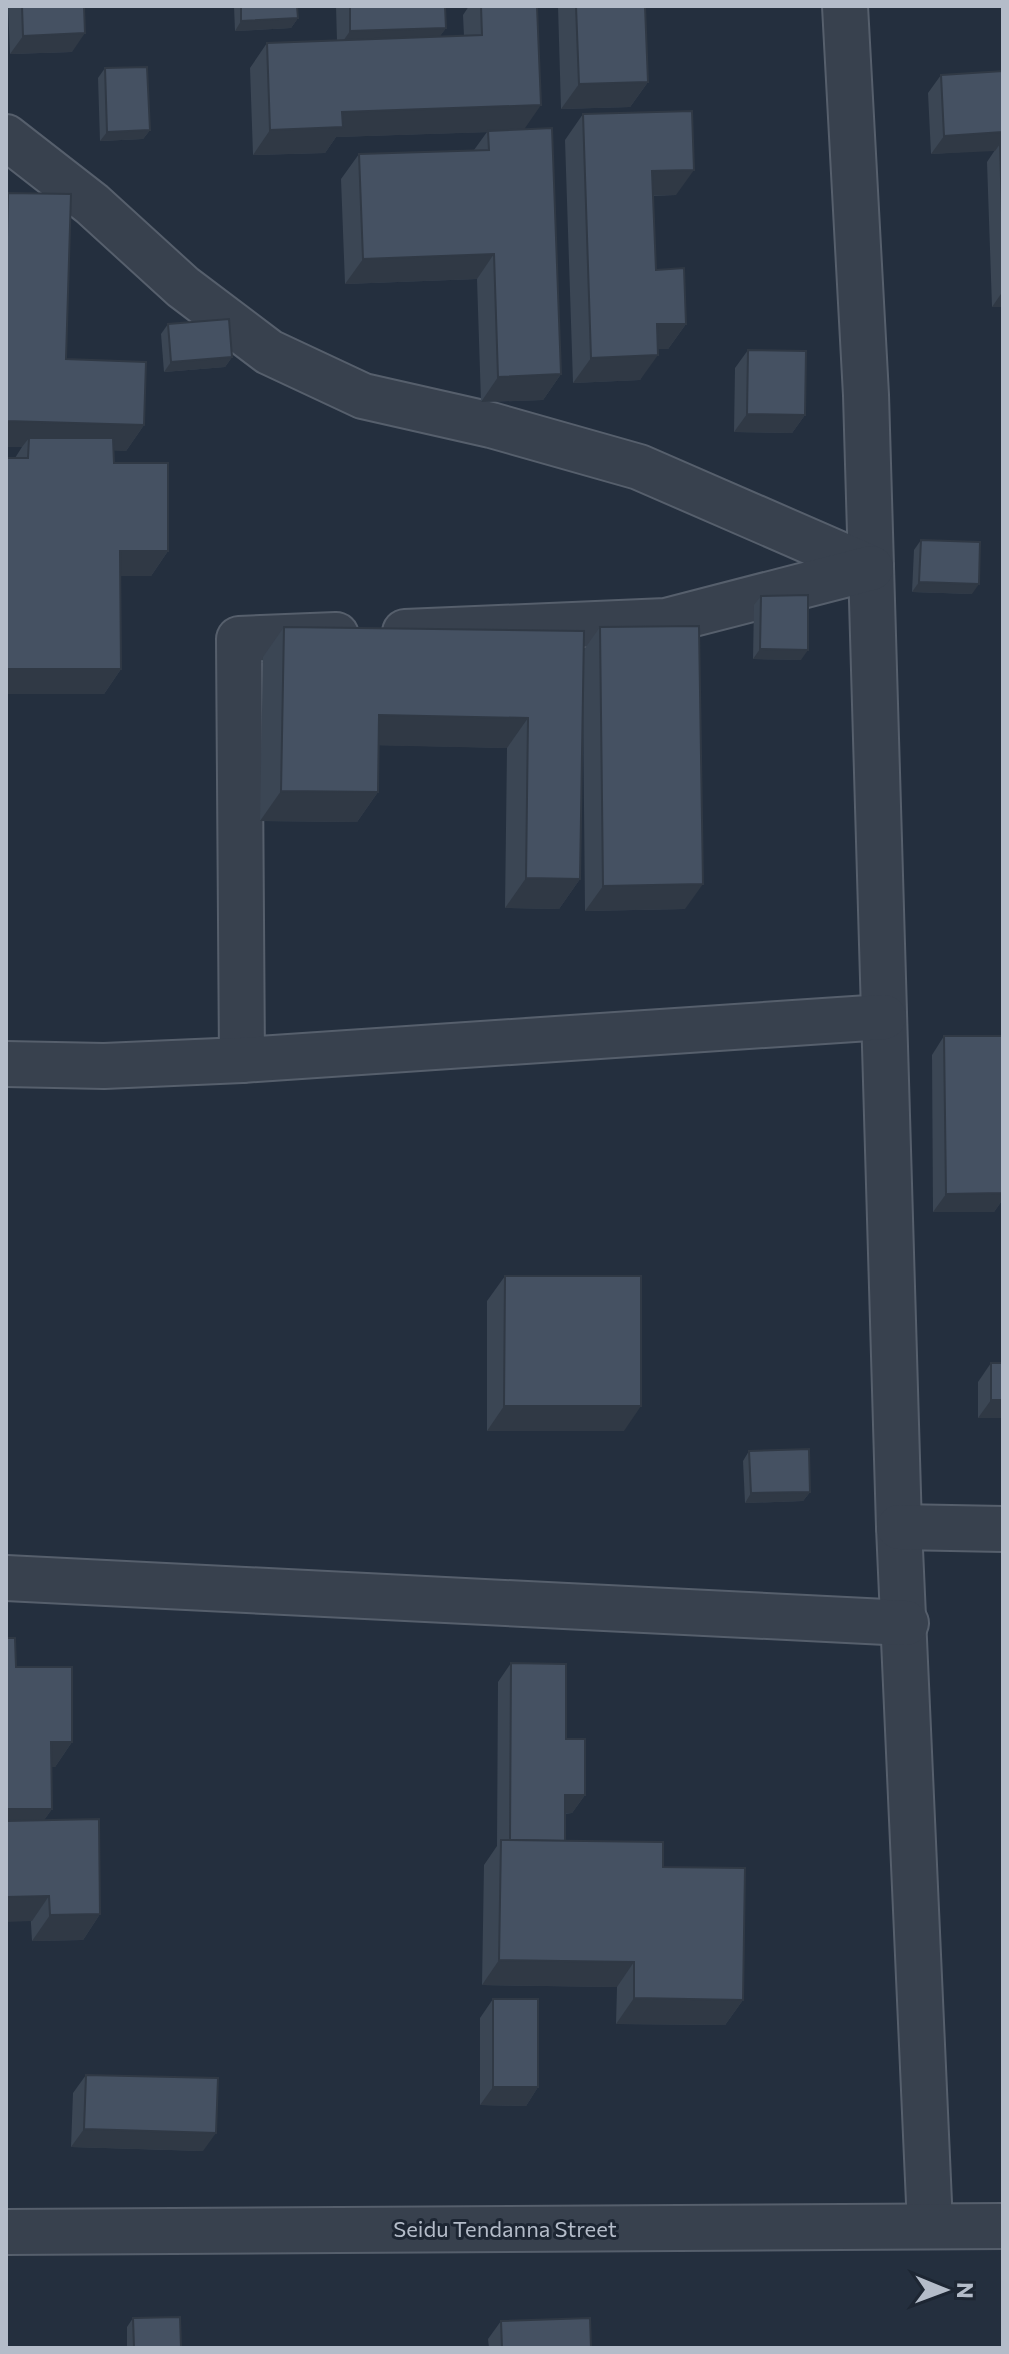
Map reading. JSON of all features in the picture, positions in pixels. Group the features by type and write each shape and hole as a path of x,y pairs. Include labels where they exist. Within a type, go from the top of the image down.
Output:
{"street":[{"path":"845,6 866,395 899,1527 906,1623 930,2225"},
{"path":"6,137 92,204 183,287 269,352 363,396 491,425 639,467 871,568"},
{"path":"242,1060 239,639 666,621 871,568"},
{"path":"6,1064 104,1066 242,1060 884,1017"},
{"path":"899,1527 1003,1529"},
{"path":"6,1578 906,1623"},
{"name":"Seidu Tendanna Street","path":"6,2232 1003,2226"}],"building":[{"path":"22,6 84,6 85,33 23,36"},
{"path":"241,6 297,6 298,18 241,21"},
{"path":"350,6 445,6 446,28 350,31"},
{"path":"481,6 537,6 541,105 342,112 343,127 270,130 267,43 482,35"},
{"path":"576,6 645,6 648,82 579,84"},
{"path":"147,67 150,130 107,132 105,68"},
{"path":"1003,71 1003,132 944,136 941,75"},
{"path":"692,111 694,170 652,171 656,270 684,268 686,324 657,324 658,355 591,358 583,114"},
{"path":"552,128 561,374 498,377 494,254 363,259 359,154 489,150 488,131"},
{"path":"1000,144 1003,144 1003,247"},
{"path":"8,193 71,194 66,359 146,362 144,425 6,421"},
{"path":"229,319 232,357 171,362 168,324"},
{"path":"748,350 806,351 805,415 747,414"},
{"path":"29,438 113,438 114,463 168,463 168,551 120,551 121,669 6,669 6,458 28,458"},
{"path":"921,540 980,542 979,584 919,582"},
{"path":"808,595 808,650 760,649 761,596"},
{"path":"699,626 703,884 603,886 600,627"},
{"path":"284,627 584,631 580,879 526,878 528,718 379,715 378,792 281,791"},
{"path":"944,1036 1003,1036 1003,1193 946,1194"},
{"path":"505,1276 641,1276 641,1406 504,1406"},
{"path":"991,1363 1003,1363 1003,1400 991,1400"},
{"path":"809,1449 810,1492 751,1493 749,1451"},
{"path":"6,1638 15,1638 16,1667 72,1667 72,1742 51,1742 52,1809 6,1809"},
{"path":"511,1663 566,1664 566,1739 585,1739 585,1795 565,1795 565,1841 510,1840"},
{"path":"99,1819 100,1914 50,1915 49,1896 6,1897 6,1821"},
{"path":"501,1840 663,1842 663,1867 745,1868 743,2000 634,1998 634,1962 499,1960"},
{"path":"493,1999 538,1999 538,2087 493,2087"},
{"path":"86,2075 218,2078 216,2133 84,2129"},
{"path":"180,2317 181,2348 134,2348 133,2318"},
{"path":"590,2318 591,2348 502,2348 501,2321"}]}
